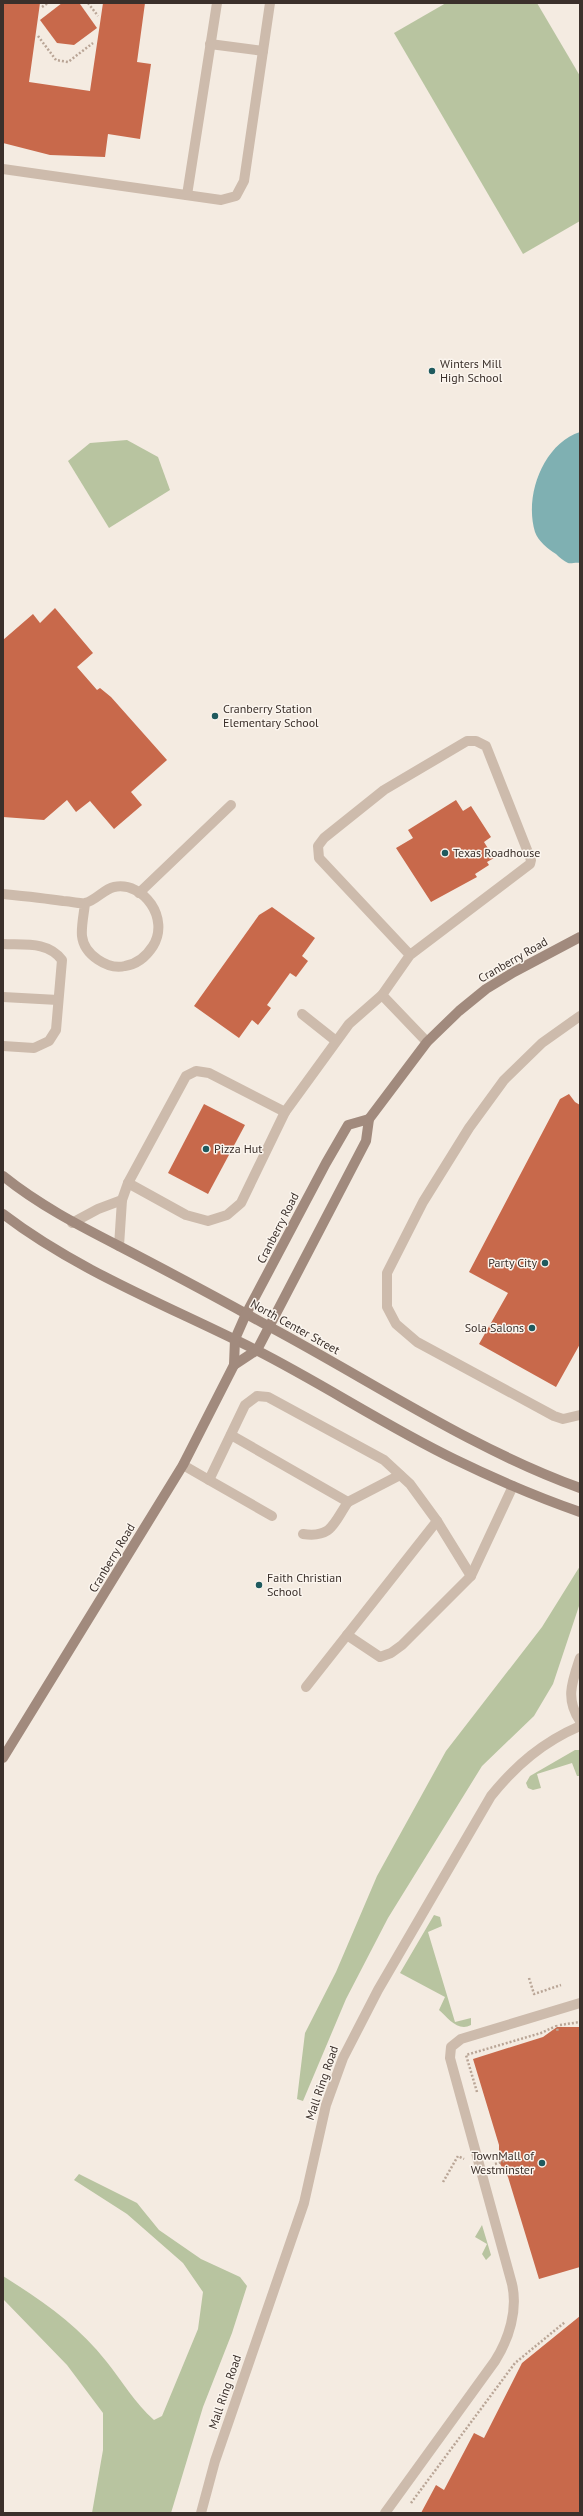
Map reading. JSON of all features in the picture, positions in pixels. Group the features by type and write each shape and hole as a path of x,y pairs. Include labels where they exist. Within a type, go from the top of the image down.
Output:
{"street":[{"path":"188,196 217,3"},
{"path":"3,169 188,196 229,200 241,190 270,3"},
{"path":"210,44 263,51"},
{"path":"128,1182 186,1215 208,1221 227,1215 241,1203 285,1112 349,1024 382,995 410,955 530,864 531,860 486,746 476,741 467,741 384,790 324,838 318,846 319,858 410,955"},
{"path":"139,893 231,805"},
{"path":"3,894 84,903 114,887 131,889 139,893 152,904 157,914 159,936 146,957 134,965 119,968 102,963 91,953 82,938 84,903"},
{"name":"Cranberry Road","path":"234,1365 257,1350 366,1141 369,1119 427,1042 486,989 580,937"},
{"path":"3,944 44,946 56,951 62,960 56,1030 49,1040 34,1048 3,1046"},
{"path":"382,995 427,1042"},
{"path":"3,997 58,1000"},
{"path":"302,1014 336,1041"},
{"path":"580,1016 542,1043 504,1080 469,1128 412,1223 388,1273 386,1293 387,1307 390,1316 405,1333 417,1342 554,1416 563,1419 580,1415"},
{"path":"119,1246 122,1200 128,1182 186,1076 196,1071 209,1073 285,1112"},
{"name":"Cranberry Road","path":"3,1758 183,1465 234,1365 235,1339 246,1314 326,1163 348,1125 369,1119"},
{"name":"North Center Street","path":"3,1176 19,1190 72,1223 119,1246 270,1326 451,1430 514,1461 580,1488"},
{"path":"72,1223 98,1209 122,1200"},
{"path":"3,1214 29,1233 94,1270 257,1350 452,1458 513,1486 580,1512"},
{"path":"209,1480 245,1405 257,1396 268,1397 384,1460 400,1475 437,1521 471,1576"},
{"path":"231,1435 348,1502"},
{"path":"183,1465 272,1516"},
{"path":"303,1534 318,1536 329,1530 348,1502 400,1475"},
{"path":"347,1635 380,1658 391,1654 471,1576 513,1486"},
{"path":"306,1686 437,1521"},
{"path":"580,1658 570,1693 571,1704 580,1722"},
{"name":"Mall Ring Road","path":"201,2513 226,2427 304,2202 326,2105 343,2058 382,1984 491,1796 511,1772 527,1757 545,1744 580,1726"},
{"path":"385,2513 495,2361 506,2339 514,2306 512,2284 450,2058 450,2047 461,2039 580,2003"}],"path":[{"path":"42,7 48,3"},
{"path":"88,3 98,16"},
{"path":"38,36 56,60 68,62 93,43"},
{"path":"529,1978 534,1994 561,1985"},
{"path":"477,2092 466,2055 541,2033 556,2025 580,2022"},
{"path":"556,2025 558,2032"},
{"path":"443,2182 458,2156 467,2161"},
{"path":"495,2164 504,2161"},
{"path":"409,2507 515,2363 565,2322"}],"green space":[{"path":"446,3 537,3 580,76 580,221 523,254 394,33"},
{"path":"127,440 158,457 170,490 109,528 68,461 90,443"},
{"path":"580,1566 580,1603 553,1684 534,1716 482,1766 388,1918 346,1999 303,2101 297,2099 305,2033 336,1972 377,1876 446,1751 542,1627"},
{"path":"575,1750 580,1750 580,1776 577,1776 572,1763 537,1774 541,1788 533,1790 528,1788 526,1783 530,1776"},
{"path":"434,1915 440,1917 442,1926 428,1932 455,2022 471,2018 471,2025 466,2027 462,2027 454,2023 439,2010 445,1997 400,1973"},
{"path":"79,2174 137,2203 159,2230 201,2259 240,2277 247,2286 232,2333 203,2407 171,2513 92,2513 103,2450 103,2413 67,2365 3,2299 3,2276 45,2304 83,2336 95,2348 135,2399 154,2420 162,2416 198,2329 203,2292 183,2263 127,2214 74,2180"},
{"path":"482,2225 491,2255 486,2260 482,2254 487,2244 475,2237"}],"water":[{"path":"580,432 580,563 568,563 541,542 536,535 532,518 532,503 540,473 547,459 567,438"}],"building":[{"path":"3,3 40,3 29,82 90,91 103,3 145,3 137,62 151,64 140,139 108,134 105,157 50,155 3,143"},
{"path":"62,3 80,4 97,28 74,45 57,43 40,20"},
{"path":"55,608 93,653 77,667 97,690 100,688 111,697 167,760 131,792 142,805 114,829 90,801 76,812 67,800 44,820 3,817 3,640 33,614 40,623"},
{"name":"Texas Roadhouse","path":"456,800 463,811 471,806 491,837 484,842 494,858 487,862 489,865 475,874 477,877 431,902 396,848 413,838 408,830"},
{"path":"272,907 315,938 302,956 308,961 296,977 290,973 267,1005 271,1008 258,1025 252,1020 239,1038 194,1006 259,915"},
{"path":"569,1094 575,1102 580,1105 580,1344 556,1387 479,1344 508,1293 469,1272 560,1099"},
{"name":"Pizza Hut","path":"204,1104 245,1125 208,1194 168,1173"},
{"name":"TownMall of Westminster","path":"557,2027 580,2027 580,2267 539,2279 508,2177 499,2162 499,2145 473,2059 543,2037"},
{"path":"580,2316 580,2513 421,2513 436,2485 444,2490 474,2433 484,2438 522,2363"}],"place":[{"name":"Winters Mill High School","path":"432,371"},
{"name":"Cranberry Station Elementary School","path":"215,716"},
{"name":"Texas Roadhouse","path":"445,853"},
{"name":"Pizza Hut","path":"206,1149"},
{"name":"Party City","path":"545,1263"},
{"name":"Sola Salons","path":"532,1328"},
{"name":"Faith Christian School","path":"259,1585"},
{"name":"TownMall of Westminster","path":"542,2163"}]}
